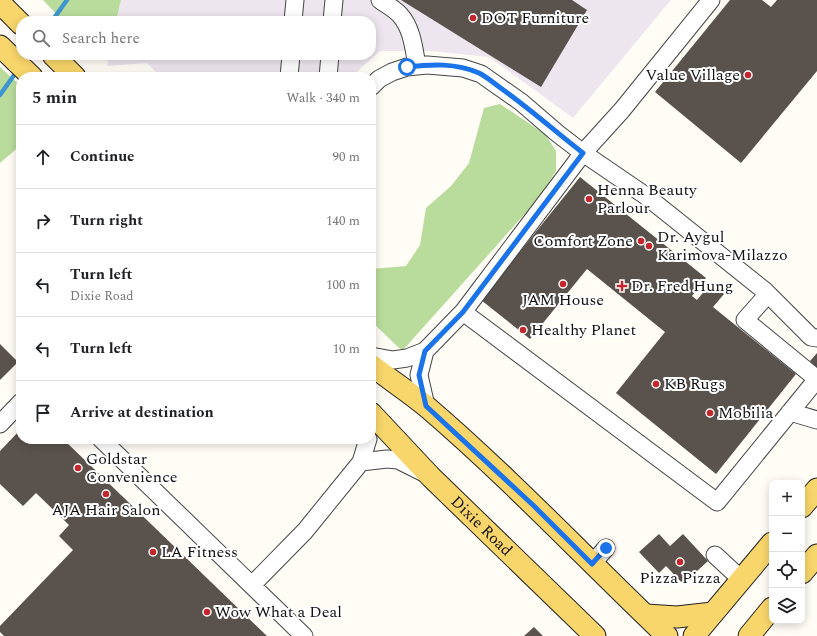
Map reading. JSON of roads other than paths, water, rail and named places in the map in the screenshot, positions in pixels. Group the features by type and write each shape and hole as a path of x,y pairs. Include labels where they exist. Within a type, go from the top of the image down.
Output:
{"main road":[{"path":"0,46 27,72"},
{"path":"58,60 70,72"},
{"path":"376,369 426,406 534,506 592,564 668,636"},
{"name":"Dixie Road","path":"376,418 431,476 595,636"},
{"path":"805,503 817,489"},
{"path":"694,636 769,547"},
{"path":"805,569 817,555"},
{"path":"749,636 769,612"},
{"path":"646,615 677,617 713,613"}],"street":[{"path":"294,16 296,0"},
{"path":"332,16 334,0"},
{"path":"380,0 400,14 405,22 412,40 417,66"},
{"path":"376,357 393,360 407,358 425,351 463,312 583,153 622,110 711,0"},
{"path":"289,72 291,60"},
{"path":"328,72 330,60"},
{"path":"376,82 392,72 407,67 427,64 463,68 481,74 521,102 583,153 646,196 768,294 811,337 817,338"},
{"path":"463,312 717,502 817,379 745,320 768,294"},
{"path":"425,351 419,375 426,406"},
{"path":"0,424 16,407"},
{"path":"790,412 817,420"},
{"path":"106,444 304,636"},
{"path":"252,585 305,530 361,462 366,444"},
{"path":"361,462 383,459 398,460 431,476"},
{"path":"592,564 606,548"},
{"path":"715,555 742,580"}],"waterway":[{"path":"56,16 67,0"},
{"path":"0,95 16,72"}],"place":[{"name":"DOT Furniture","path":"473,18"},
{"name":"Value Village","path":"748,75"},
{"name":"Henna Beauty Parlour","path":"589,199"},
{"name":"Comfort Zone","path":"641,241"},
{"name":"Dr. Aygul Karimova-Milazzo","path":"649,246"},
{"name":"JAM House","path":"563,284"},
{"name":"Dr. Fred Hung","path":"622,286"},
{"name":"Healthy Planet","path":"523,330"},
{"name":"KB Rugs","path":"656,384"},
{"name":"Mobilia","path":"710,413"},
{"name":"Goldstar Convenience","path":"78,468"},
{"name":"AJA Hair Salon","path":"106,494"},
{"name":"LA Fitness","path":"153,552"},
{"name":"Pizza Pizza","path":"680,562"},
{"name":"Wow What a Deal","path":"207,612"}]}
